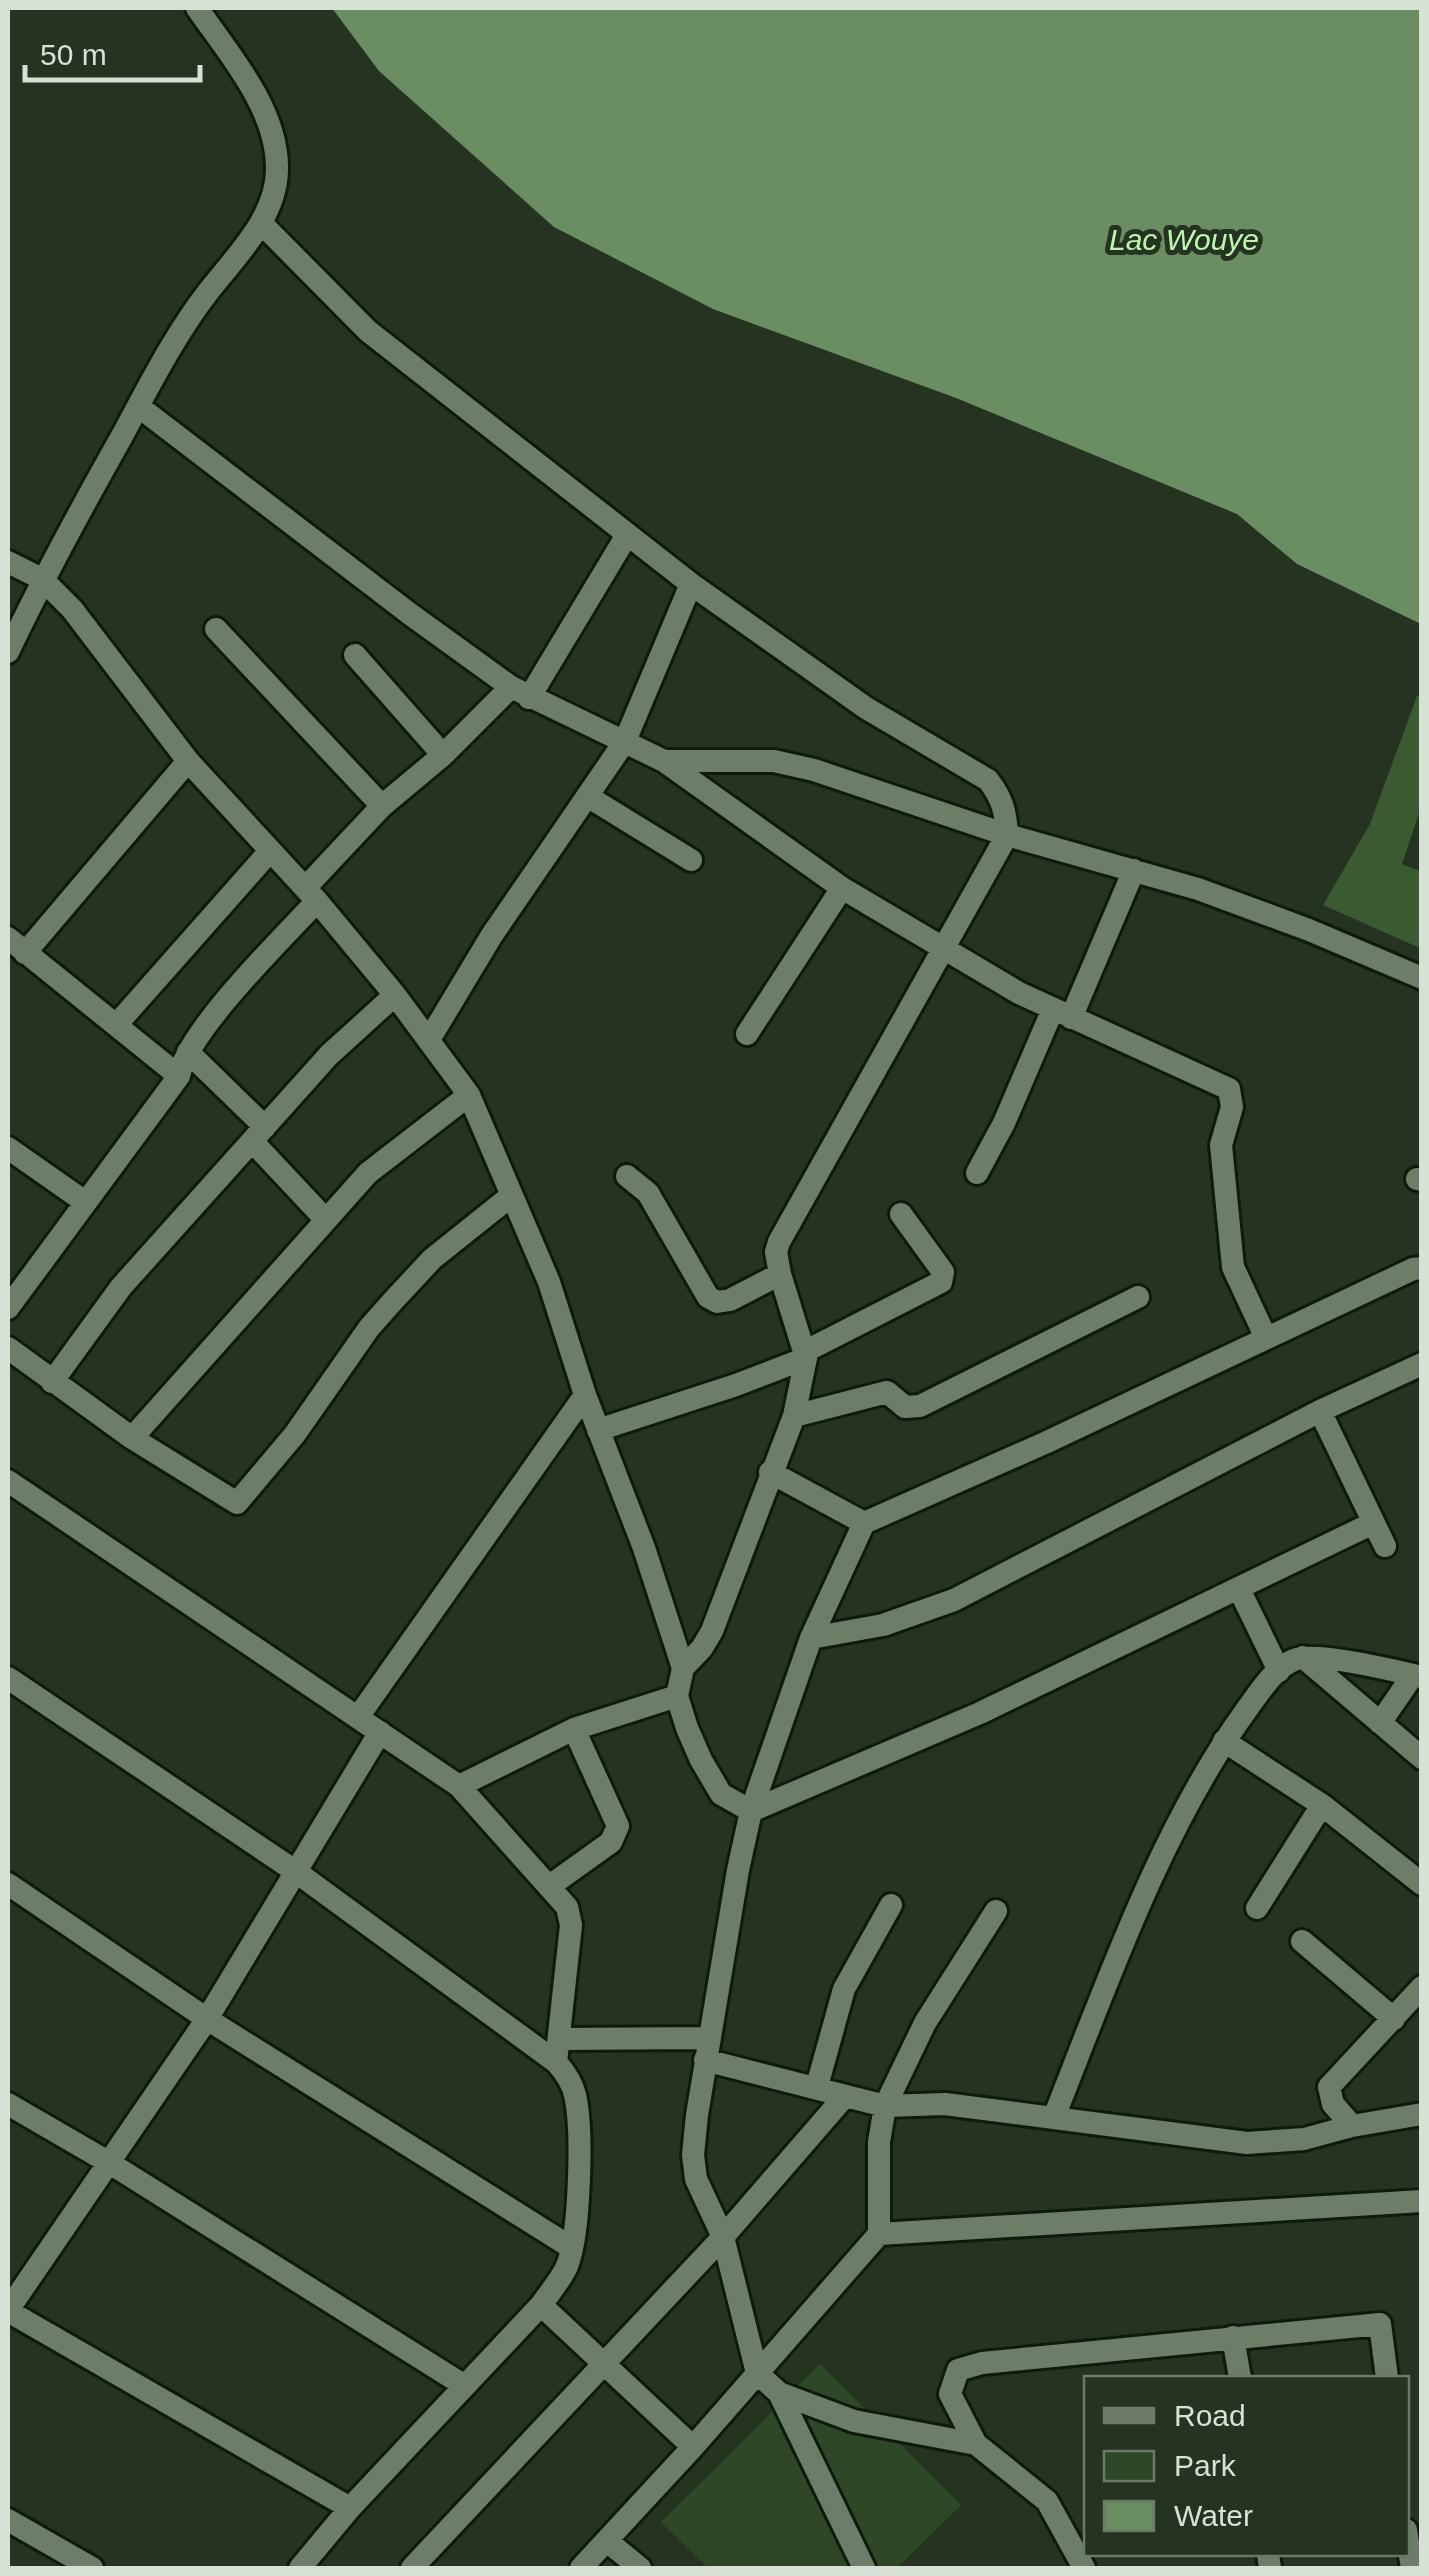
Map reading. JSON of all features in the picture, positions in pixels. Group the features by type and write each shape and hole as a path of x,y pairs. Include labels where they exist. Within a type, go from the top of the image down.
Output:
{"street":[{"path":"8,652 42,580 138,406 197,307 261,223 275,195 278,171 274,138 238,68 197,8"},
{"path":"261,223 368,331 691,584 866,708 988,780 1000,794 1006,814 1007,835 779,1242 776,1252 780,1274 805,1355 794,1416 712,1631 683,1668"},
{"path":"138,406 520,692 664,761 842,888 944,949 1062,1013 1229,1089 1232,1106 1221,1145 1233,1266 1266,1338"},
{"path":"8,1308 179,1076 188,1052 311,894 382,806 520,692 627,535"},
{"path":"8,562 42,580 96,638 188,761 311,894 396,995 469,1095 549,1282 585,1396 644,1548 683,1668 677,1696 700,1760 722,1794 751,1811"},
{"path":"430,1038 492,934 624,741 691,584"},
{"path":"216,629 382,806"},
{"path":"355,655 443,755"},
{"path":"179,1076 16,946 188,761"},
{"path":"664,761 774,761 814,770 1007,835 1198,889 1422,978"},
{"path":"587,796 691,860"},
{"path":"117,1024 270,851"},
{"path":"977,1173 1134,870"},
{"path":"747,1034 842,888"},
{"path":"52,1382 122,1287 329,1054 396,995"},
{"path":"188,1052 326,1220"},
{"path":"132,1438 373,1169 469,1095"},
{"path":"8,1148 85,1202"},
{"path":"627,1176 648,1193 708,1296 717,1302 730,1300 780,1274"},
{"path":"8,1348 132,1438 233,1503 241,1502 392,1302 432,1259 512,1195"},
{"path":"598,1430 736,1385 805,1355 941,1282 944,1272 901,1214"},
{"path":"976,2444 854,2421 779,2393 757,2373 723,2237 700,2192 693,2155 706,2049 751,1811 811,1638 864,1523 1422,1268"},
{"path":"794,1416 886,1392 905,1406 920,1406 1138,1297"},
{"path":"811,1638 883,1625 954,1600 1320,1411 1422,1364"},
{"path":"358,1717 585,1396"},
{"path":"1320,1411 1386,1546"},
{"path":"770,1472 864,1523"},
{"path":"8,1481 459,1786 567,1907 571,1925 558,2050 575,2094 580,2130 572,2248 566,2270 541,2305 350,2508 300,2568"},
{"path":"751,1811 980,1713 1373,1523"},
{"path":"1239,1588 1279,1671"},
{"path":"1304,1657 1422,1758"},
{"path":"1054,2117 1161,1860 1224,1741 1279,1671 1304,1657 1417,1676 1380,1723"},
{"path":"8,1678 558,2050 706,2049 885,2106 945,2104 1247,2143 1304,2139 1422,2114"},
{"path":"459,1786 574,1729 677,1696"},
{"path":"551,1886 611,1842 618,1826 574,1729"},
{"path":"350,2508 8,2310 207,2018 380,1732"},
{"path":"1224,1741 1322,1805 1422,1884"},
{"path":"1258,1908 1322,1805"},
{"path":"8,1884 207,2018 572,2248"},
{"path":"816,2086 844,1988 891,1906"},
{"path":"581,2568 694,2447 880,2234 879,2142 885,2106 925,2023 996,1911"},
{"path":"1302,1941 1394,2019"},
{"path":"1352,2126 1333,2104 1329,2088 1422,1987"},
{"path":"412,2568 605,2366 845,2096"},
{"path":"8,2104 108,2162 465,2386"},
{"path":"880,2234 1422,2202"},
{"path":"541,2305 694,2447"},
{"path":"1084,2568 1047,2501 976,2444 950,2394 958,2370 982,2363 1380,2324 1387,2376"},
{"path":"1234,2337 1240,2376"},
{"path":"779,2393 864,2568"},
{"path":"8,2520 92,2568"},
{"path":"607,2540 640,2568"}],"green space":[{"path":"820,2364 961,2505 897,2568 708,2568 661,2522"}],"water":[{"name":"Lac Wouye","path":"332,8 1421,8 1421,624 1297,564 1237,514 956,398 713,309 554,227 379,71"}],"building":[{"path":"1417,696 1422,696 1422,804 1402,864 1422,872 1422,949 1323,905 1370,824"}]}
